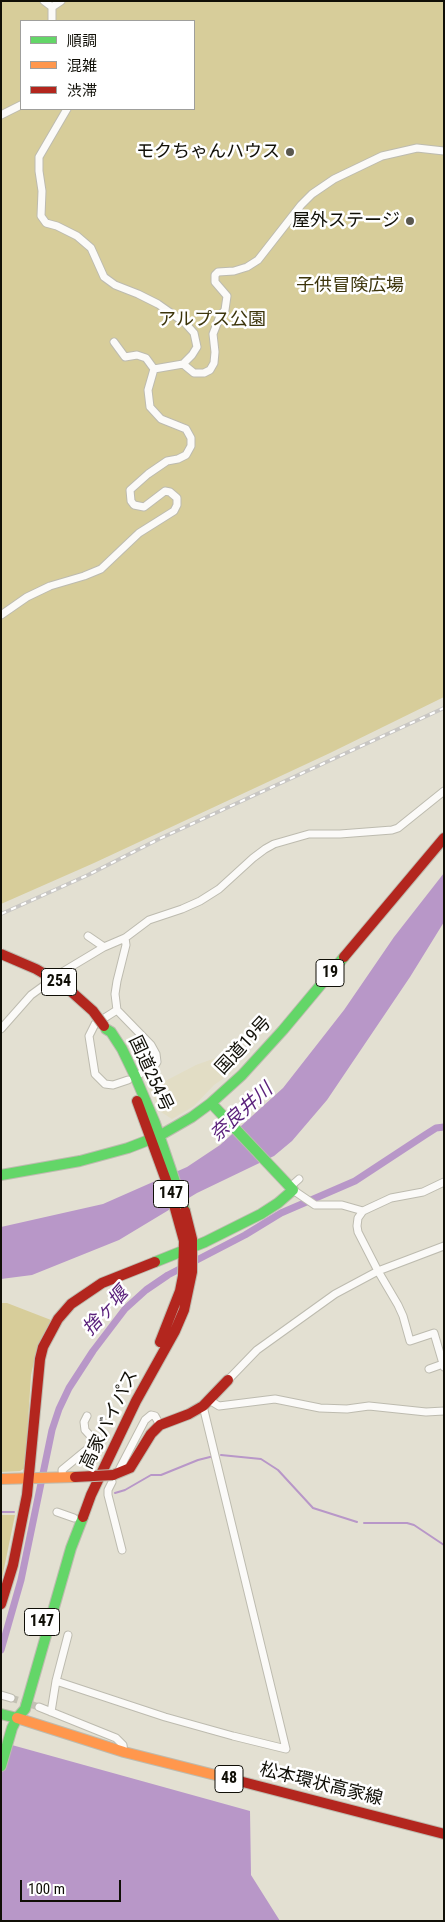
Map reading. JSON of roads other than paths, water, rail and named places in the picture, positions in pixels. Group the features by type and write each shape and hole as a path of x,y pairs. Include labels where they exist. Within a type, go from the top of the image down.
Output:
{"main road":[{"name":"国道19号","path":"1,1175 97,1157 157,1142 211,1103 242,1075 283,1030 444,838"},
{"name":"国道254号","path":"1,954 42,972 65,986 80,998 111,1032 122,1049 157,1142"},
{"path":"1,1604 13,1565 32,1478 40,1359 43,1347 58,1319 71,1304 102,1283 188,1248 261,1214 278,1204 290,1187 211,1103"},
{"name":"高家バイパス","path":"1,1766 11,1731 17,1718 25,1709 71,1548 97,1484 136,1401 180,1319 187,1302 188,1248 157,1142"},
{"name":"高家バイパス","path":"17,1718 17,1707 74,1518 131,1396 164,1333 188,1274"},
{"path":"1,1479 113,1478 130,1468 151,1434 160,1425 189,1414 206,1403 228,1380"},
{"name":"松本環状高家線","path":"1,1714 124,1752 444,1834"}],"street":[{"path":"44,1 52,7"},
{"path":"52,7 61,1"},
{"path":"52,7 52,20"},
{"path":"1,115 20,106"},
{"path":"66,110 39,157 42,192 41,216 46,223 77,236 91,248 104,277 115,285 152,301 185,323 194,333 197,346 192,355 183,364 154,369"},
{"path":"183,364 194,373 204,373 210,370 214,363 213,334 220,316 225,310 227,296 215,282 215,275 218,272 234,271 247,267 258,260 301,205 312,194 334,179 382,156 417,148 444,151"},
{"path":"114,342 125,356 138,355 146,358 154,369"},
{"path":"1,615 27,597 50,586 101,569 132,539 174,511 177,505 177,498 170,492 165,491 144,507 134,505 129,496 130,490 148,474 167,461 186,455 191,446 191,438 186,429 161,419 150,407 148,390 154,369"},
{"path":"1,1029 30,995 64,970 125,938 149,920 200,901 219,889 252,858 274,844 309,834 392,830 398,828 444,791"},
{"path":"88,936 104,948"},
{"path":"117,1010 95,1024 89,1036 95,1074 104,1084 113,1085 132,1078 153,1068 157,1062 152,1044 117,1010 115,994 126,945 125,938"},
{"path":"299,1179 290,1187 315,1205 342,1205 363,1211"},
{"path":"429,1370 443,1365 441,1342 434,1333 410,1341 398,1305 358,1232 358,1218 363,1211 391,1198 422,1192 444,1182"},
{"path":"228,1380 270,1340 335,1294 378,1271 444,1246"},
{"path":"56,1681 164,1717 286,1749 206,1403 219,1406 275,1398 320,1408 347,1409 368,1406 426,1412 444,1410"},
{"path":"58,1478 62,1470 96,1442 85,1430 84,1422 88,1416"},
{"path":"97,1484 113,1478 122,1550"},
{"path":"57,1512 74,1518"},
{"path":"51,1712 56,1681 68,1635"},
{"path":"1,1695 10,1698"},
{"path":"39,1707 116,1738 124,1745 124,1752"}],"waterway":[{"name":"捨ヶ堰","path":"1,1650 21,1580 52,1430 59,1409 69,1388 93,1351 125,1309 146,1290 168,1275 245,1235 281,1213 355,1181 436,1128 444,1127"},
{"path":"221,1455 261,1459 278,1470 313,1508 357,1522"},
{"path":"115,1493 125,1490 151,1475 161,1475 198,1460 214,1456"},
{"path":"1,1512 14,1512"},
{"path":"364,1523 407,1523 414,1525 444,1545"}],"tunnel":[{"path":"11,1698 39,1707"}],"railway":[{"path":"1,914 444,708"}],"place":[{"name":"モクちゃんハウス","path":"290,152"},
{"name":"屋外ステージ","path":"410,221"}],"park label":[{"name":"子供冒険広場","path":"350,286"},
{"name":"アルプス公園","path":"212,320"}],"water label":[{"name":"奈良井川","path":"242,1113"}]}
